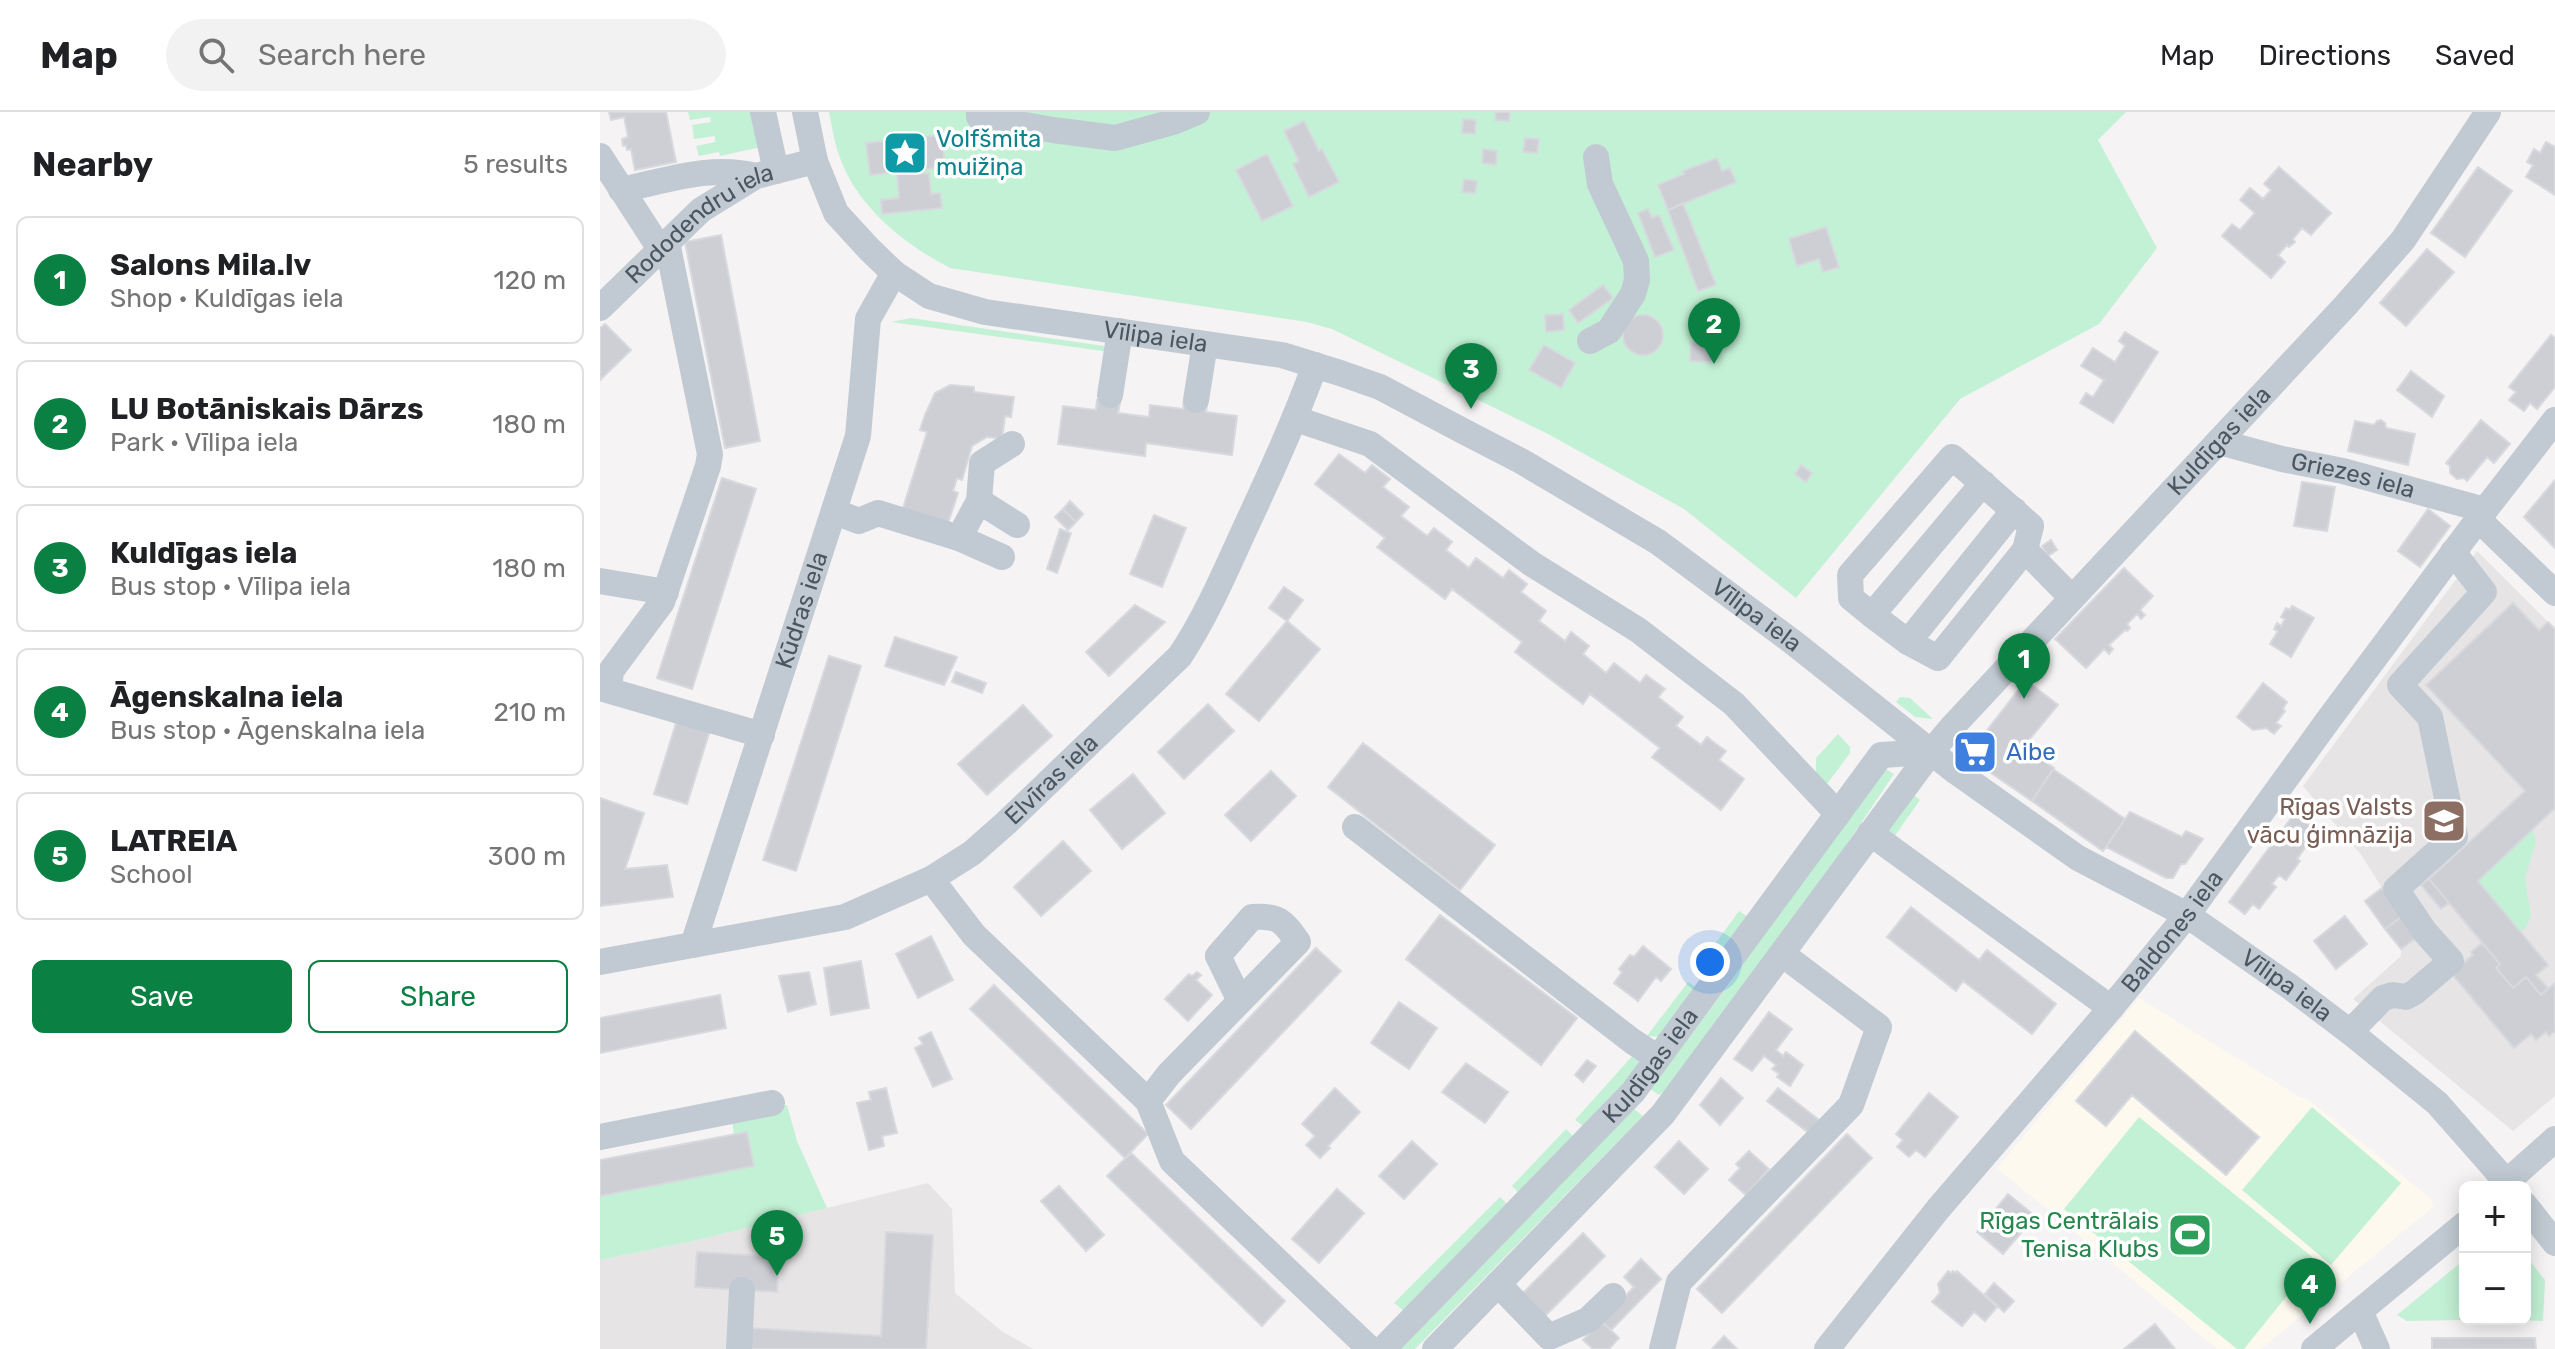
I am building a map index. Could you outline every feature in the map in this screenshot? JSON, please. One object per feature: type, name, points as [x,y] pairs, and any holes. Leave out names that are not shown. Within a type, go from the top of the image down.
[{"type":"street","points":[[621,190],[720,171],[766,174],[763,112]]},
{"type":"street","name":"Vīlipa iela","points":[[805,112],[815,161],[836,213],[869,249],[914,288],[946,302],[985,312],[1282,355],[1380,387],[1521,461],[1658,542],[1771,625],[1931,752],[2078,858],[2187,915],[2289,986],[2437,1103],[2503,1181]]},
{"type":"street","points":[[979,112],[979,117],[1115,138],[1197,112]]},
{"type":"street","name":"Kuldīgas iela","points":[[1435,1349],[1663,1114],[1931,752],[2403,240],[2488,112]]},
{"type":"street","points":[[600,156],[621,190],[664,245],[710,454],[662,602],[611,671],[604,689],[762,735]]},
{"type":"street","points":[[1590,341],[1609,331],[1633,294],[1637,280],[1636,261],[1600,184],[1596,157]]},
{"type":"street","name":"Rododendru iela","points":[[600,308],[701,210],[766,174],[815,161]]},
{"type":"street","name":"Kūdras iela","points":[[693,945],[858,436],[868,319],[894,273]]},
{"type":"street","points":[[1110,395],[1120,331]]},
{"type":"street","points":[[1196,400],[1205,344]]},
{"type":"street","name":"Elvīras iela","points":[[600,962],[845,917],[931,879],[972,853],[1180,656],[1199,628],[1296,419],[1315,365]]},
{"type":"street","points":[[1296,419],[1370,444],[1532,564],[1638,630],[1734,704],[1838,814]]},
{"type":"street","name":"Baldones iela","points":[[1827,1349],[1948,1197],[2187,915],[2453,552],[2551,434]]},
{"type":"street","name":"Griezes iela","points":[[2219,442],[2343,471],[2482,514]]},
{"type":"street","points":[[959,538],[979,501],[982,463],[1012,444]]},
{"type":"street","points":[[1952,457],[1983,483],[2031,526],[2025,550],[1938,658],[1908,642],[1851,598],[1850,575],[1952,457]]},
{"type":"street","points":[[1872,615],[1983,483]]},
{"type":"street","points":[[979,501],[1017,525]]},
{"type":"street","points":[[1908,642],[2014,510]]},
{"type":"street","points":[[835,512],[859,521],[878,513],[959,538],[1002,557]]},
{"type":"street","points":[[2482,514],[2555,593]]},
{"type":"street","points":[[2025,550],[2072,598]]},
{"type":"street","points":[[2350,1032],[2383,998],[2393,995],[2406,997],[2451,961],[2425,932],[2396,889],[2455,836],[2430,717],[2400,685],[2484,592],[2453,552]]},
{"type":"street","points":[[600,581],[666,592]]},
{"type":"street","name":"Kuldīgas iela","points":[[1383,1349],[1633,1092],[1881,755],[1931,752]]},
{"type":"street","points":[[1355,827],[1658,1058]]},
{"type":"street","points":[[1870,833],[2111,1008]]},
{"type":"street","points":[[931,879],[974,935],[1148,1101],[1172,1161],[1370,1349]]},
{"type":"street","points":[[1662,1349],[1679,1282],[1851,1105],[1879,1027],[1782,954]]},
{"type":"street","points":[[1148,1101],[1169,1074],[1240,1001]]},
{"type":"street","points":[[1633,1092],[1663,1114]]},
{"type":"street","points":[[600,1137],[772,1103]]},
{"type":"street","points":[[2510,1181],[2555,1139]]},
{"type":"street","points":[[2531,1213],[2555,1243]]},
{"type":"street","points":[[2314,1349],[2459,1229]]},
{"type":"street","points":[[1498,1284],[1549,1337],[1588,1320],[1613,1296]]},
{"type":"street","points":[[739,1349],[742,1290]]},
{"type":"street","points":[[2360,1311],[2377,1349]]},
{"type":"shaded area","name":"Rīgas Valsts vācu ģimnāzija","points":[[2477,551],[2555,629],[2555,1096],[2513,1131],[2353,999],[2401,956],[2401,949],[2418,935],[2362,856],[2303,786]]},
{"type":"shaded area","points":[[2139,998],[2306,1098],[2428,1196],[2434,1206],[2261,1349],[2217,1349],[1997,1168]]},
{"type":"shaded area","points":[[928,1183],[952,1209],[955,1293],[1003,1332],[1033,1349],[600,1349],[600,1260],[689,1242]]},
{"type":"green space","points":[[688,112],[754,112],[761,147],[720,156],[719,152],[699,156],[696,146],[715,142],[715,136],[694,139],[692,125],[711,122],[710,117],[690,120]]},
{"type":"green space","points":[[829,112],[2126,112],[2098,140],[2157,248],[2099,324],[1960,399],[1796,598],[1684,509],[1548,434],[1332,329],[1307,322],[950,268],[899,235],[869,207],[847,174],[837,150]]},
{"type":"green space","points":[[911,318],[1111,347],[1110,352],[891,322]]},
{"type":"green space","points":[[1900,697],[1910,698],[1933,719],[1915,717],[1896,702]]},
{"type":"green space","points":[[1838,734],[1850,747],[1850,753],[1824,788],[1816,778],[1816,758]]},
{"type":"green space","points":[[1884,768],[1894,774],[1824,878],[1668,1088],[1659,1095],[1650,1089],[1721,995]]},
{"type":"green space","points":[[1912,794],[1920,800],[1894,837],[1885,830]]},
{"type":"green space","points":[[2532,829],[2536,842],[2525,878],[2531,915],[2527,926],[2520,932],[2478,881]]},
{"type":"green space","points":[[1739,911],[1748,917],[1705,976],[1697,969]]},
{"type":"green space","points":[[1688,982],[1697,988],[1663,1037],[1647,1036]]},
{"type":"green space","points":[[1635,1053],[1641,1064],[1585,1127],[1575,1120]]},
{"type":"green space","points":[[787,1105],[797,1141],[827,1208],[600,1260],[600,1196],[734,1135],[732,1121],[737,1115]]},
{"type":"green space","points":[[2312,1107],[2401,1183],[2331,1265],[2242,1190]]},
{"type":"green space","points":[[1634,1109],[1643,1116],[1415,1349],[1400,1349]]},
{"type":"green space","name":"Rīgas Centrālais Tenisa Klubs","points":[[2139,1117],[2316,1260],[2244,1349],[2237,1349],[2064,1209]]},
{"type":"green space","points":[[1566,1129],[1574,1137],[1520,1194],[1512,1186]]},
{"type":"green space","points":[[1500,1197],[1508,1205],[1404,1311],[1394,1303]]},
{"type":"green space","points":[[2531,1262],[2545,1280],[2543,1321],[2531,1321]]},
{"type":"green space","points":[[2459,1264],[2459,1320],[2407,1321],[2397,1315]]},
{"type":"building","points":[[609,112],[666,112],[676,162],[635,170],[631,149],[623,146],[622,139],[628,137],[624,117],[611,120]]},
{"type":"building","points":[[1496,112],[1510,112],[1509,121],[1495,120]]},
{"type":"building","points":[[1463,119],[1476,120],[1475,134],[1462,133]]},
{"type":"building","points":[[1304,121],[1339,182],[1309,197],[1293,164],[1299,161],[1284,131]]},
{"type":"building","points":[[942,135],[945,167],[870,175],[866,143]]},
{"type":"building","points":[[1525,138],[1539,139],[1537,153],[1523,152]]},
{"type":"building","points":[[2546,142],[2555,147],[2555,195],[2526,177],[2533,165],[2527,162],[2534,149],[2540,153]]},
{"type":"building","points":[[1483,149],[1497,151],[1496,165],[1482,163]]},
{"type":"building","points":[[1267,154],[1293,206],[1262,221],[1236,170]]},
{"type":"building","points":[[1717,158],[1722,171],[1730,168],[1736,182],[1668,210],[1658,185]]},
{"type":"building","points":[[2279,167],[2331,213],[2311,235],[2302,228],[2293,239],[2295,242],[2289,247],[2287,245],[2278,255],[2285,262],[2271,278],[2222,236],[2232,224],[2240,230],[2255,213],[2240,200],[2250,188],[2263,199],[2271,190],[2264,184]]},
{"type":"building","points":[[2478,167],[2512,191],[2465,257],[2431,233]]},
{"type":"building","points":[[918,170],[918,174],[929,173],[931,194],[940,193],[942,208],[882,214],[881,200],[899,198],[897,172]]},
{"type":"building","points":[[1464,179],[1477,181],[1475,193],[1462,192]]},
{"type":"building","points":[[1683,203],[1716,285],[1698,291],[1668,210]]},
{"type":"building","points":[[1648,209],[1652,218],[1659,215],[1674,250],[1655,257],[1638,213]]},
{"type":"building","points":[[1826,227],[1839,267],[1823,272],[1819,259],[1797,266],[1789,239]]},
{"type":"building","points":[[721,235],[760,441],[725,448],[685,242]]},
{"type":"building","points":[[2427,249],[2454,272],[2406,326],[2380,303]]},
{"type":"building","points":[[1603,285],[1613,298],[1578,323],[1569,310]]},
{"type":"building","points":[[1563,314],[1564,330],[1546,332],[1545,315]]},
{"type":"building","points":[[1643,315],[1657,321],[1663,335],[1657,349],[1643,355],[1629,349],[1623,335],[1629,321]]},
{"type":"building","points":[[1696,315],[1715,315],[1715,327],[1696,327]]},
{"type":"building","points":[[605,324],[631,350],[600,380],[600,328]]},
{"type":"building","points":[[2125,332],[2158,352],[2113,423],[2080,403],[2086,393],[2093,397],[2104,380],[2081,366],[2093,348],[2115,362],[2125,346],[2119,341]]},
{"type":"building","points":[[2551,335],[2555,338],[2555,387],[2537,409],[2530,403],[2524,411],[2509,400],[2516,392],[2509,387]]},
{"type":"building","points":[[1691,342],[1715,343],[1714,362],[1690,361]]},
{"type":"building","points":[[1544,345],[1575,363],[1561,388],[1529,370]]},
{"type":"building","points":[[2411,371],[2444,396],[2432,417],[2397,390]]},
{"type":"building","points":[[950,385],[974,387],[974,392],[1014,397],[1011,417],[1005,416],[1002,439],[987,437],[972,446],[962,480],[957,478],[953,491],[958,493],[942,541],[897,527],[927,432],[920,430],[925,415],[935,393]]},
{"type":"building","points":[[1184,399],[1207,402],[1206,412],[1237,416],[1232,455],[1146,443],[1145,456],[1058,444],[1063,406],[1096,410],[1097,400],[1120,403],[1118,413],[1149,417],[1150,405],[1183,409]]},
{"type":"building","points":[[2381,420],[2386,428],[2415,434],[2408,465],[2348,451],[2355,421],[2374,425]]},
{"type":"building","points":[[2481,420],[2510,444],[2494,463],[2487,457],[2467,481],[2457,479],[2446,463]]},
{"type":"building","points":[[1339,454],[1365,473],[1372,465],[1390,479],[1383,487],[1409,507],[1401,516],[1427,536],[1434,528],[1452,542],[1446,550],[1469,568],[1476,558],[1503,578],[1509,570],[1527,584],[1521,592],[1546,611],[1539,621],[1565,641],[1571,632],[1589,646],[1583,654],[1606,673],[1614,663],[1640,683],[1646,675],[1665,689],[1658,697],[1683,717],[1676,726],[1701,745],[1707,737],[1726,751],[1719,760],[1744,779],[1721,810],[1652,757],[1660,748],[1590,694],[1583,704],[1515,652],[1522,642],[1452,589],[1445,599],[1377,547],[1385,538],[1315,484]]},
{"type":"building","points":[[1801,465],[1812,473],[1806,482],[1795,474]]},
{"type":"building","points":[[722,478],[756,489],[692,689],[657,678]]},
{"type":"building","points":[[2555,480],[2555,548],[2524,517]]},
{"type":"building","points":[[2302,482],[2335,487],[2327,531],[2294,526]]},
{"type":"building","points":[[1070,501],[1083,514],[1076,522],[1063,509]]},
{"type":"building","points":[[1063,509],[1076,522],[1068,530],[1055,517]]},
{"type":"building","points":[[2428,509],[2450,526],[2420,567],[2398,551]]},
{"type":"building","points":[[1154,515],[1186,528],[1162,587],[1130,574]]},
{"type":"building","points":[[1060,529],[1071,533],[1057,573],[1047,569]]},
{"type":"building","points":[[2051,540],[2057,550],[2048,556],[2042,546]]},
{"type":"building","points":[[2124,568],[2153,596],[2140,610],[2145,615],[2141,619],[2137,614],[2127,624],[2130,628],[2109,645],[2113,649],[2109,654],[2104,649],[2086,668],[2055,639]]},
{"type":"building","points":[[1284,587],[1303,600],[1287,621],[1269,608]]},
{"type":"building","points":[[2513,603],[2539,630],[2548,622],[2555,629],[2555,808],[2478,881],[2548,965],[2536,975],[2548,988],[2541,995],[2526,977],[2513,988],[2496,968],[2500,964],[2429,879],[2525,791],[2426,685]]},
{"type":"building","points":[[1135,605],[1165,622],[1109,676],[1086,652]]},
{"type":"building","points":[[2292,606],[2314,618],[2291,657],[2270,644],[2278,631],[2274,629],[2277,623],[2281,626],[2285,619],[2281,617],[2286,608],[2290,610]]},
{"type":"building","points":[[1287,621],[1320,649],[1259,721],[1226,694]]},
{"type":"building","points":[[895,637],[957,657],[944,685],[885,666]]},
{"type":"building","points":[[829,656],[861,666],[796,871],[763,860]]},
{"type":"building","points":[[956,672],[986,683],[982,693],[952,682]]},
{"type":"building","points":[[2026,680],[2058,705],[2024,746],[2034,757],[2036,755],[2054,768],[2032,801],[1972,760],[1971,751]]},
{"type":"building","points":[[2263,683],[2287,702],[2285,711],[2276,723],[2281,726],[2274,734],[2266,728],[2253,730],[2237,717]]},
{"type":"building","points":[[1208,704],[1234,731],[1184,779],[1158,752]]},
{"type":"building","points":[[1023,705],[1052,736],[987,795],[958,764]]},
{"type":"building","points":[[678,717],[711,727],[687,804],[654,794]]},
{"type":"building","points":[[1363,743],[1495,845],[1460,890],[1328,787]]},
{"type":"building","points":[[2053,769],[2125,819],[2103,851],[2032,801]]},
{"type":"building","points":[[1271,771],[1296,796],[1251,841],[1225,815]]},
{"type":"building","points":[[1133,774],[1165,813],[1122,849],[1090,810]]},
{"type":"building","points":[[600,798],[644,813],[625,869],[667,865],[673,897],[600,906]]},
{"type":"building","points":[[2130,812],[2182,837],[2186,831],[2203,839],[2173,878],[2166,878],[2106,847]]},
{"type":"building","points":[[2295,813],[2311,825],[2308,829],[2315,834],[2286,880],[2279,875],[2272,884],[2276,887],[2259,909],[2253,904],[2245,914],[2229,902]]},
{"type":"building","points":[[1063,841],[1091,871],[1041,916],[1014,887]]},
{"type":"building","points":[[2429,879],[2449,903],[2441,909],[2421,885]]},
{"type":"building","points":[[2382,888],[2402,916],[2385,929],[2365,901]]},
{"type":"building","points":[[1911,907],[1979,960],[1987,950],[2056,1004],[2032,1034],[1963,981],[1956,991],[1887,937]]},
{"type":"building","points":[[1440,915],[1577,1018],[1541,1065],[1406,959]]},
{"type":"building","points":[[2345,916],[2367,944],[2336,969],[2314,941]]},
{"type":"building","points":[[2403,916],[2419,936],[2401,949],[2385,929]]},
{"type":"building","points":[[931,936],[953,980],[918,998],[896,954]]},
{"type":"building","points":[[2482,943],[2500,964],[2496,968],[2513,988],[2526,977],[2541,995],[2555,983],[2555,1031],[2549,1036],[2546,1032],[2536,1040],[2531,1034],[2514,1048],[2451,973]]},
{"type":"building","points":[[1643,946],[1671,969],[1661,981],[1656,977],[1638,1001],[1614,983],[1622,972],[1619,969],[1630,955],[1634,957]]},
{"type":"building","points":[[1316,948],[1341,971],[1191,1129],[1166,1105]]},
{"type":"building","points":[[861,961],[869,1008],[831,1015],[824,968]]},
{"type":"building","points":[[809,972],[816,1004],[788,1012],[779,976]]},
{"type":"building","points":[[1197,972],[1201,975],[1196,980],[1212,995],[1188,1021],[1165,999],[1189,974],[1192,976]]},
{"type":"building","points":[[994,985],[1148,1134],[1125,1158],[970,1009]]},
{"type":"building","points":[[720,995],[726,1028],[600,1053],[600,1018]]},
{"type":"building","points":[[1399,1002],[1437,1028],[1409,1069],[1371,1043]]},
{"type":"building","points":[[1769,1012],[1792,1029],[1776,1050],[1783,1056],[1786,1052],[1803,1065],[1790,1086],[1777,1077],[1779,1074],[1772,1069],[1776,1065],[1764,1056],[1752,1071],[1734,1059]]},
{"type":"building","points":[[2135,1031],[2259,1137],[2226,1175],[2132,1095],[2106,1126],[2076,1101]]},
{"type":"building","points":[[931,1032],[952,1079],[933,1087],[915,1048],[923,1044],[919,1038]]},
{"type":"building","points":[[1587,1060],[1596,1066],[1583,1082],[1575,1075]]},
{"type":"building","points":[[1466,1063],[1508,1092],[1485,1123],[1442,1092]]},
{"type":"building","points":[[1721,1078],[1743,1098],[1720,1125],[1700,1105]]},
{"type":"building","points":[[886,1088],[897,1133],[882,1136],[884,1146],[869,1150],[857,1103],[871,1100],[869,1092]]},
{"type":"building","points":[[1335,1088],[1360,1112],[1320,1158],[1306,1145],[1315,1136],[1302,1124]]},
{"type":"building","points":[[1778,1088],[1819,1120],[1809,1133],[1767,1101]]},
{"type":"building","points":[[1929,1093],[1958,1117],[1925,1157],[1916,1150],[1909,1157],[1897,1147],[1903,1140],[1896,1134]]},
{"type":"building","points":[[747,1132],[754,1166],[600,1196],[600,1160]]},
{"type":"building","points":[[1847,1134],[1872,1158],[1722,1313],[1697,1289]]},
{"type":"building","points":[[1412,1141],[1437,1164],[1404,1199],[1379,1176]]},
{"type":"building","points":[[1679,1141],[1708,1169],[1684,1194],[1655,1167]]},
{"type":"building","points":[[1749,1151],[1769,1169],[1746,1195],[1729,1180],[1740,1168],[1736,1164]]},
{"type":"building","points":[[1131,1153],[1285,1301],[1262,1326],[1107,1176]]},
{"type":"building","points":[[1059,1186],[1104,1235],[1086,1251],[1041,1201]]},
{"type":"building","points":[[1337,1189],[1364,1213],[1319,1263],[1292,1239]]},
{"type":"building","points":[[2008,1194],[2035,1216],[2003,1254],[1977,1232]]},
{"type":"building","points":[[886,1232],[933,1235],[926,1349],[747,1349],[749,1328],[881,1336]]},
{"type":"building","points":[[1583,1233],[1605,1256],[1545,1316],[1523,1293]]},
{"type":"building","points":[[697,1252],[779,1257],[777,1292],[695,1287]]},
{"type":"building","points":[[1641,1259],[1661,1279],[1611,1330],[1601,1321],[1634,1287],[1624,1277]]},
{"type":"building","points":[[1948,1271],[1957,1271],[1997,1307],[1985,1321],[1974,1312],[1962,1326],[1932,1302],[1940,1293],[1938,1284]]},
{"type":"building","points":[[1994,1283],[2014,1301],[2004,1312],[1985,1294]]},
{"type":"building","points":[[1601,1321],[1619,1338],[1609,1349],[1593,1349],[1583,1340]]},
{"type":"building","points":[[2155,1324],[2175,1349],[2124,1349]]},
{"type":"building","points":[[1724,1336],[1737,1349],[1712,1349]]},
{"type":"building","points":[[2432,1338],[2535,1338],[2536,1349],[2432,1349]]},
{"type":"place","name":"Volfšmita muižiņa","points":[[905,153]]},
{"type":"place","name":"LU Botāniskais Dārzs","points":[[1714,364]]},
{"type":"place","name":"Kuldīgas iela","points":[[1471,409]]},
{"type":"place","name":"Salons Mila.lv","points":[[2024,699]]},
{"type":"place","name":"Aibe","points":[[1975,752]]},
{"type":"place","name":"Rīgas Valsts vācu ģimnāzija","points":[[2444,821]]},
{"type":"place","name":"Rīgas Centrālais Tenisa Klubs","points":[[2190,1235]]},
{"type":"place","name":"LATREIA","points":[[777,1276]]},
{"type":"place","name":"Āgenskalna iela","points":[[2310,1324]]}]
